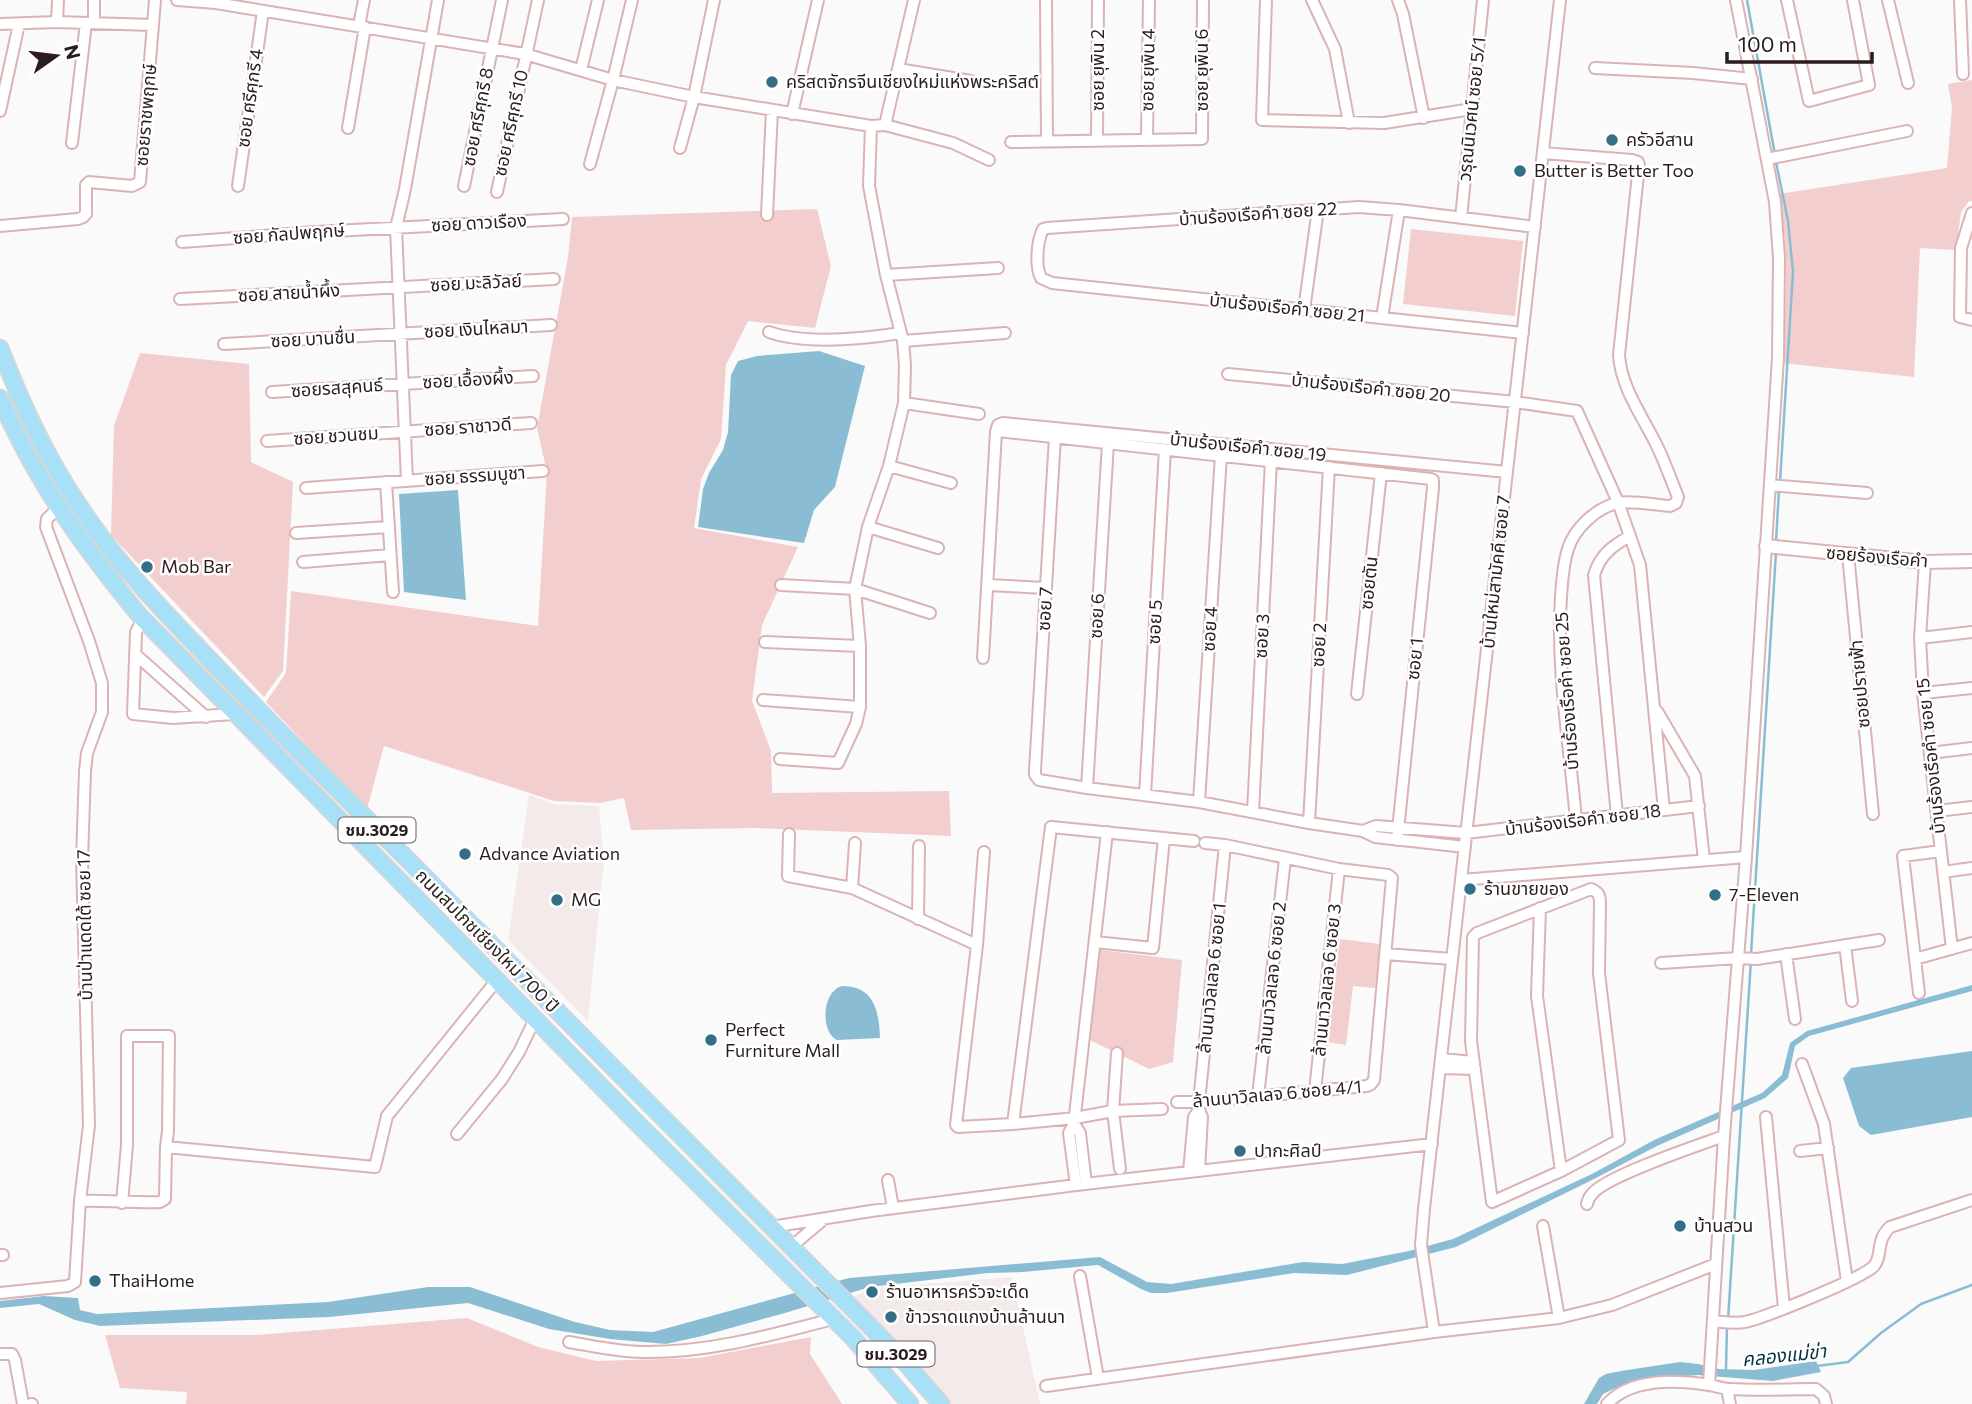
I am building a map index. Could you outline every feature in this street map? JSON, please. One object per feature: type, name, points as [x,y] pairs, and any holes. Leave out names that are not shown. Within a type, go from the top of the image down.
[{"type":"main road","name":"ถนนสมโภชเชียงใหม่ 700 ปี","points":[[0,348],[35,429],[62,479],[106,544],[141,587],[250,702],[902,1359],[941,1404]]},
{"type":"main road","name":"ถนนสมโภชเชียงใหม่ 700 ปี","points":[[0,398],[42,483],[58,508],[99,566],[143,619],[496,980],[853,1338],[910,1404]]},
{"type":"street","points":[[57,22],[58,0]]},
{"type":"street","points":[[72,143],[94,0]]},
{"type":"street","name":"ซอยราชพฤกษ์","points":[[0,226],[83,218],[87,208],[86,185],[89,181],[132,186],[140,182],[155,0]]},
{"type":"street","points":[[177,0],[216,3],[525,54],[613,80],[694,97],[871,126],[885,125],[953,143],[989,160]]},
{"type":"street","points":[[348,128],[364,0]]},
{"type":"street","points":[[407,481],[396,228],[438,0]]},
{"type":"street","name":"ซอย ศรีศุกรี 8","points":[[464,186],[502,0]]},
{"type":"street","name":"ซอย ศรีศุกรี 10","points":[[497,192],[538,0]]},
{"type":"street","points":[[581,70],[597,0]]},
{"type":"street","points":[[590,164],[632,0]]},
{"type":"street","points":[[680,148],[694,97],[714,0]]},
{"type":"street","points":[[792,114],[818,0]]},
{"type":"street","points":[[885,125],[914,0]]},
{"type":"street","points":[[1046,0],[1047,141]]},
{"type":"street","name":"ซอย ยุพิน 2","points":[[1097,140],[1098,0]]},
{"type":"street","name":"ซอย ยุพิน 4","points":[[1147,139],[1149,0]]},
{"type":"street","name":"ซอย ยุพิน 6","points":[[1147,139],[1202,139],[1203,0]]},
{"type":"street","points":[[1266,0],[1262,120],[1384,123],[1472,110]]},
{"type":"street","points":[[1312,0],[1335,48],[1349,123]]},
{"type":"street","points":[[1398,0],[1424,118]]},
{"type":"street","points":[[1403,14],[1405,0]]},
{"type":"street","name":"วรุณนิเวศน์ ซอย 5/1","points":[[1461,218],[1483,0]]},
{"type":"street","name":"บ้านใหม่สามัคคี ซอย 7","points":[[1434,1332],[1421,1245],[1560,0]]},
{"type":"street","points":[[1709,1385],[1710,1361],[1723,1322],[1716,1264],[1724,1136],[1774,546],[1776,486],[1780,258],[1772,158],[1736,0]]},
{"type":"street","points":[[1787,0],[1809,101],[1869,85],[1853,0]]},
{"type":"street","points":[[1888,0],[1908,83]]},
{"type":"street","points":[[1960,0],[1967,43],[1963,74]]},
{"type":"street","name":"ซอย ศรีศุกรี 4","points":[[238,186],[263,11]]},
{"type":"street","points":[[0,24],[57,22],[153,25]]},
{"type":"street","points":[[0,111],[19,24]]},
{"type":"street","points":[[1595,68],[1752,79]]},
{"type":"street","points":[[898,69],[971,81]]},
{"type":"street","points":[[767,215],[772,110]]},
{"type":"street","points":[[780,759],[838,763],[856,724],[860,707],[860,646],[855,589],[868,527],[889,466],[904,403],[905,365],[902,337],[886,275],[869,186],[871,126]]},
{"type":"street","points":[[1772,158],[1907,131]]},
{"type":"street","points":[[1011,142],[1147,139]]},
{"type":"street","points":[[1543,153],[1632,160],[1638,162],[1640,167],[1620,365],[1629,390],[1658,448],[1678,500],[1670,506],[1618,502],[1640,565],[1664,810]]},
{"type":"street","name":"บ้านร้องเรือคำ ซอย 22","points":[[1052,283],[1041,278],[1038,272],[1041,233],[1047,228],[1359,207],[1535,227]]},
{"type":"street","points":[[1304,310],[1318,209]]},
{"type":"street","points":[[1382,318],[1399,210]]},
{"type":"street","points":[[1972,213],[1961,248],[1960,317],[1972,320]]},
{"type":"street","name":"ซอย ดาวเรือง","points":[[396,228],[563,219]]},
{"type":"street","name":"ซอย กัลปพฤกษ์","points":[[182,242],[396,228]]},
{"type":"street","points":[[886,275],[998,268]]},
{"type":"street","name":"ซอย มะลิวัลย์","points":[[398,287],[554,279]]},
{"type":"street","name":"บ้านร้องเรือคำ ซอย 21","points":[[1052,283],[1523,332]]},
{"type":"street","name":"ซอย สายน้ำผึ้ง","points":[[180,299],[398,287]]},
{"type":"street","name":"ซอย เงินไหลมา","points":[[401,334],[551,325]]},
{"type":"street","points":[[769,332],[783,337],[806,339],[1005,333]]},
{"type":"street","name":"ซอย บานชื่น","points":[[225,344],[401,334]]},
{"type":"street","name":"บ้านร้องเรือคำ ซอย 20","points":[[1228,374],[1515,402],[1577,411],[1618,502]]},
{"type":"street","name":"ซอย เอื้องผึ้ง","points":[[403,384],[533,376]]},
{"type":"street","name":"ซอยรสสุคนธ์","points":[[272,392],[403,384]]},
{"type":"street","points":[[904,403],[979,414]]},
{"type":"street","name":"ซอย ราชาวดี","points":[[405,432],[531,423]]},
{"type":"street","name":"บ้านร้องเรือคำ ซอย 19","points":[[996,432],[998,425],[1003,423],[1507,472]]},
{"type":"street","name":"ซอย ชวนชม","points":[[267,441],[405,432]]},
{"type":"street","points":[[983,658],[996,432],[1381,473]]},
{"type":"street","name":"ซอย 7","points":[[1055,437],[1035,775],[1039,780],[1087,788]]},
{"type":"street","name":"ซอย 6","points":[[1087,788],[1108,443]]},
{"type":"street","name":"ซอย 5","points":[[1144,795],[1165,449]]},
{"type":"street","name":"ซอย 4","points":[[1199,802],[1221,455]]},
{"type":"street","name":"ซอย 3","points":[[1253,812],[1271,461]]},
{"type":"street","points":[[889,466],[951,483]]},
{"type":"street","name":"ซอย 2","points":[[1309,823],[1329,467]]},
{"type":"street","name":"ซอย ธรรมบูชา","points":[[306,488],[543,471]]},
{"type":"street","name":"ซอย 1","points":[[1381,473],[1433,480],[1396,840]]},
{"type":"street","name":"ซอยตัน","points":[[1357,694],[1381,473]]},
{"type":"street","points":[[386,482],[393,592]]},
{"type":"street","points":[[1776,486],[1867,493]]},
{"type":"street","name":"บ้านร้องเรือคำ ซอย 25","points":[[1576,821],[1561,668],[1560,617],[1564,566],[1568,548],[1577,531],[1603,509],[1618,502]]},
{"type":"street","name":"บ้านป่าแดดใต้ ซอย 17","points":[[0,1293],[73,1285],[76,1278],[80,1201],[89,1125],[82,859],[87,753],[99,723],[103,699],[99,667],[46,527],[47,519],[58,508]]},
{"type":"street","points":[[296,533],[389,527]]},
{"type":"street","points":[[868,527],[937,548]]},
{"type":"street","points":[[1617,816],[1594,575],[1608,550],[1630,536]]},
{"type":"street","name":"ซอยร้องเรือคำ","points":[[1774,546],[1925,562],[1972,561]]},
{"type":"street","name":"ซอยปรายฟ้า","points":[[1848,554],[1873,814]]},
{"type":"street","points":[[303,562],[390,555]]},
{"type":"street","name":"บ้านร้องเรือคำ ซอย 15","points":[[1925,562],[1920,638],[1923,693],[1952,949]]},
{"type":"street","points":[[781,584],[855,589],[930,613]]},
{"type":"street","points":[[988,585],[1046,588]]},
{"type":"street","points":[[143,619],[136,632],[133,714],[173,718],[234,714]]},
{"type":"street","points":[[1920,638],[1972,632]]},
{"type":"street","points":[[765,642],[860,646]]},
{"type":"street","points":[[135,654],[206,717]]},
{"type":"street","points":[[1923,693],[1972,688]]},
{"type":"street","points":[[763,700],[860,707]]},
{"type":"street","points":[[1653,705],[1695,776],[1704,860]]},
{"type":"street","points":[[1930,753],[1972,748]]},
{"type":"street","points":[[1087,788],[1199,802],[1363,831],[1375,837],[1465,847]]},
{"type":"street","name":"บ้านร้องเรือคำ ซอย 18","points":[[1363,831],[1376,826],[1466,833],[1699,806]]},
{"type":"street","points":[[1937,811],[1972,807]]},
{"type":"street","points":[[1013,1124],[1051,827],[1225,845],[1339,869],[1388,875],[1392,878],[1392,883],[1385,954],[1452,959]]},
{"type":"street","points":[[1081,1184],[1080,1133],[1074,1121],[1107,832]]},
{"type":"street","points":[[789,834],[788,876],[852,888],[976,945]]},
{"type":"street","points":[[1095,942],[1153,948],[1164,838]]},
{"type":"street","points":[[852,888],[855,843]]},
{"type":"street","name":"ล้านนาวิลเลจ 6 ซอย 1","points":[[1194,1171],[1202,1117],[1199,1106],[1225,845]]},
{"type":"street","points":[[918,919],[919,846]]},
{"type":"street","points":[[1919,993],[1903,856],[1941,851]]},
{"type":"street","points":[[984,852],[955,1122],[958,1127],[1074,1121],[1113,1111],[1162,1109]]},
{"type":"street","points":[[1461,880],[1746,857]]},
{"type":"street","name":"ล้านนาวิลเลจ 6 ซอย 2","points":[[1258,1096],[1285,859]]},
{"type":"street","points":[[1943,872],[1972,868]]},
{"type":"street","name":"ล้านนาวิลเลจ 6 ซอย 3","points":[[1315,1091],[1339,869]]},
{"type":"street","points":[[1591,889],[1597,891],[1600,896],[1599,973],[1619,1140],[1561,1171],[1492,1202],[1474,1066],[1471,1041],[1473,937],[1477,933],[1591,889]]},
{"type":"street","points":[[1540,908],[1537,996],[1561,1171]]},
{"type":"street","points":[[1661,963],[1756,959],[1879,940]]},
{"type":"street","points":[[1915,959],[1972,943]]},
{"type":"street","points":[[1845,945],[1852,1001]]},
{"type":"street","name":"ล้านนาวิลเลจ 6 ซอย 4/1","points":[[1177,1102],[1199,1106],[1258,1096],[1371,1084],[1374,1080],[1385,954]]},
{"type":"street","points":[[1786,954],[1795,1019]]},
{"type":"street","points":[[166,1147],[376,1167],[387,1116],[496,980]]},
{"type":"street","points":[[457,1134],[502,1079],[536,1019]]},
{"type":"street","points":[[80,1201],[108,1200],[122,1203],[160,1202],[165,1199],[169,1035],[127,1036],[127,1145],[122,1203]]},
{"type":"street","points":[[1117,1053],[1113,1111],[1120,1169]]},
{"type":"street","points":[[1441,1063],[1474,1066]]},
{"type":"street","points":[[1802,1064],[1822,1115],[1847,1281]]},
{"type":"street","points":[[1766,1117],[1784,1308]]},
{"type":"street","points":[[1587,1204],[1592,1193],[1606,1184],[1724,1136]]},
{"type":"street","points":[[771,1227],[826,1217],[1081,1184],[1432,1144]]},
{"type":"street","points":[[1800,1151],[1828,1148]]},
{"type":"street","points":[[888,1180],[893,1209]]},
{"type":"street","points":[[1723,1322],[1746,1322],[1847,1281],[1874,1267],[1880,1241],[1890,1227],[1972,1200]]},
{"type":"street","points":[[792,1247],[826,1217]]},
{"type":"street","points":[[1543,1226],[1559,1318]]},
{"type":"street","points":[[1046,1386],[1434,1332],[1559,1318],[1612,1305],[1716,1264]]},
{"type":"street","points":[[1080,1276],[1098,1378]]},
{"type":"street","points":[[569,1342],[642,1352],[709,1348],[833,1318]]},
{"type":"street","points":[[0,1354],[12,1354],[15,1360],[23,1404]]},
{"type":"street","points":[[1607,1404],[1620,1394],[1644,1385],[1674,1382],[1727,1389],[1816,1389],[1824,1396],[1826,1404]]},
{"type":"street","points":[[1727,1389],[1730,1404]]},
{"type":"shaded area","points":[[1972,80],[1972,201],[1969,201],[1961,212],[1956,250],[1920,248],[1914,377],[1782,363],[1786,285],[1785,240],[1779,194],[1947,168],[1952,108],[1948,84]]},
{"type":"shaded area","points":[[817,209],[831,266],[815,328],[748,321],[726,365],[721,439],[701,479],[694,528],[798,547],[762,625],[752,701],[771,751],[772,793],[949,791],[951,836],[757,828],[631,830],[624,798],[600,803],[554,801],[384,746],[367,809],[266,702],[286,673],[291,591],[538,626],[547,472],[537,428],[568,257],[572,217]]},
{"type":"shaded area","points":[[1411,229],[1523,241],[1515,316],[1403,304]]},
{"type":"shaded area","points":[[140,353],[249,364],[251,462],[293,482],[283,671],[264,697],[111,535],[114,426]]},
{"type":"shaded area","name":"MG","points":[[529,795],[554,804],[599,806],[604,861],[588,1021],[508,940]]},
{"type":"shaded area","points":[[1340,939],[1380,944],[1375,988],[1353,986],[1346,1045],[1327,1042]]},
{"type":"shaded area","points":[[1100,950],[1182,960],[1173,1062],[1149,1069],[1090,1040]]},
{"type":"shaded area","points":[[1012,1277],[1040,1404],[950,1404],[854,1296],[874,1288]]},
{"type":"shaded area","points":[[467,1318],[538,1347],[596,1361],[699,1358],[811,1337],[810,1354],[842,1404],[186,1404],[187,1392],[120,1388],[105,1335],[257,1335]]},
{"type":"water","points":[[819,351],[865,366],[835,487],[814,510],[804,543],[698,527],[703,489],[723,450],[728,432],[731,375],[738,361],[757,356]]},
{"type":"water","points":[[458,490],[466,600],[404,592],[399,494]]},
{"type":"water","points":[[1972,985],[1972,991],[1809,1036],[1795,1046],[1788,1078],[1765,1098],[1657,1146],[1456,1247],[1347,1275],[1294,1273],[1167,1293],[1151,1293],[1098,1265],[988,1273],[870,1287],[785,1313],[666,1344],[610,1339],[549,1329],[468,1303],[329,1317],[100,1326],[75,1320],[39,1304],[0,1308],[0,1301],[44,1296],[78,1298],[80,1310],[97,1314],[328,1302],[428,1287],[470,1287],[575,1322],[610,1330],[653,1332],[849,1278],[1100,1257],[1147,1282],[1171,1284],[1303,1262],[1342,1264],[1453,1239],[1592,1174],[1654,1140],[1762,1093],[1782,1075],[1790,1043],[1807,1031]]},
{"type":"water","points":[[842,986],[862,990],[873,1002],[880,1038],[837,1040],[832,1036],[826,1021],[827,1003],[835,989]]},
{"type":"water","points":[[1972,1051],[1972,1117],[1871,1135],[1859,1126],[1843,1078],[1851,1068]]},
{"type":"water","points":[[1816,1361],[1821,1372],[1773,1381],[1698,1375],[1665,1378],[1620,1386],[1603,1394],[1597,1404],[1584,1404],[1599,1378],[1621,1371],[1680,1362],[1719,1369],[1754,1370]]},
{"type":"waterway","points":[[1747,0],[1775,155]]},
{"type":"waterway","points":[[1776,162],[1788,221],[1793,272],[1780,482]]},
{"type":"waterway","points":[[1776,542],[1779,489]]},
{"type":"waterway","points":[[1751,954],[1776,552]]},
{"type":"waterway","points":[[1728,1320],[1751,960]]},
{"type":"waterway","name":"คลองแม่ข่า","points":[[1817,1366],[1848,1362],[1881,1333],[1921,1304],[1972,1285]]},
{"type":"waterway","points":[[1726,1369],[1727,1327]]},
{"type":"place","name":"คริสตจักรจีนเชียงใหม่แห่งพระคริสต์","points":[[772,82]]},
{"type":"place","name":"ครัวอีสาน","points":[[1612,140]]},
{"type":"place","name":"Butter is Better Too","points":[[1520,171]]},
{"type":"place","name":"Mob Bar","points":[[147,567]]},
{"type":"place","name":"Advance Aviation","points":[[465,854]]},
{"type":"place","name":"ร้านขายของ","points":[[1470,889]]},
{"type":"place","name":"7-Eleven","points":[[1715,895]]},
{"type":"place","name":"MG","points":[[557,900]]},
{"type":"place","name":"Perfect Furniture Mall","points":[[711,1040]]},
{"type":"place","name":"ปากะศิลป์","points":[[1240,1151]]},
{"type":"place","name":"บ้านสวน","points":[[1680,1226]]},
{"type":"place","name":"ThaiHome","points":[[95,1281]]},
{"type":"place","name":"ร้านอาหารครัวจะเด็ด","points":[[872,1292]]},
{"type":"place","name":"ข้าวราดแกงบ้านล้านนา","points":[[891,1317]]}]
